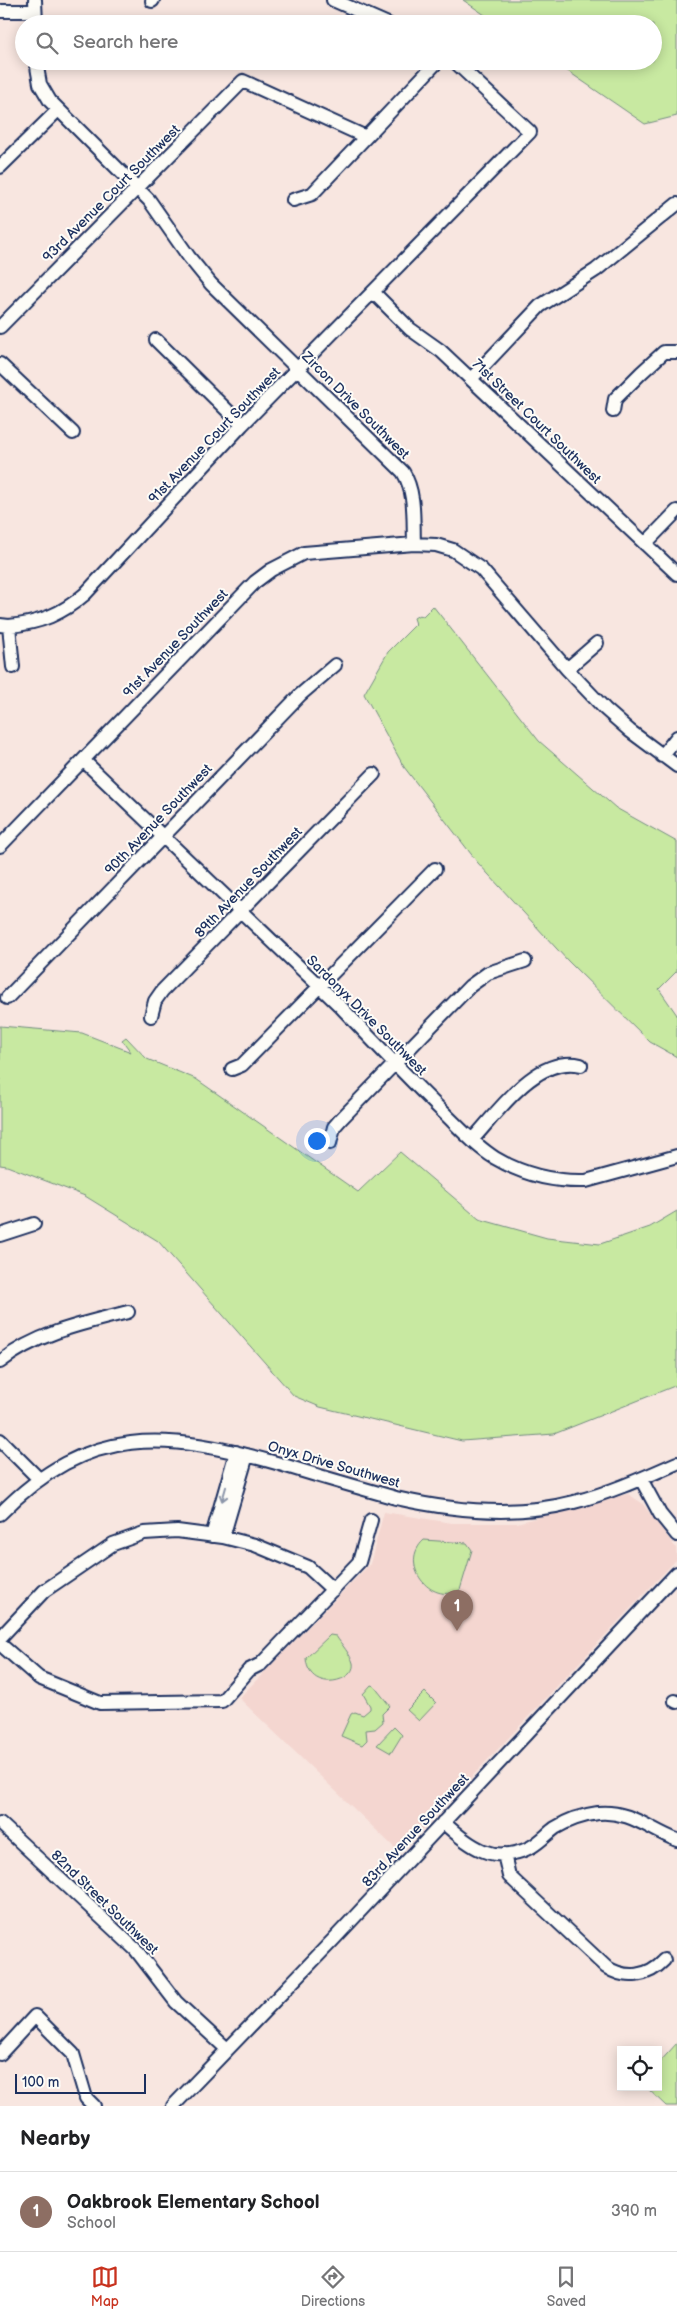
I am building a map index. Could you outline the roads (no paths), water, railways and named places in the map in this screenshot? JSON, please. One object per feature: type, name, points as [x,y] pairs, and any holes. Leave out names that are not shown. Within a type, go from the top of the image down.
[{"type":"street","points":[[333,0],[367,15]]},
{"type":"street","points":[[0,12],[35,12]]},
{"type":"street","name":"Zircon Drive Southwest","points":[[38,70],[40,84],[58,110],[149,200],[189,257],[211,284],[403,472],[410,485],[412,496],[414,544]]},
{"type":"street","points":[[293,200],[312,194],[429,70]]},
{"type":"street","name":"91st Avenue Court Southwest","points":[[5,626],[44,620],[73,605],[242,425],[374,293],[530,132],[464,70]]},
{"type":"street","name":"93rd Avenue Court Southwest","points":[[0,327],[243,81],[366,137]]},
{"type":"street","points":[[0,166],[58,110]]},
{"type":"street","points":[[471,379],[540,306],[596,270],[677,204]]},
{"type":"street","name":"71st Street Court Southwest","points":[[374,293],[410,329],[441,351],[677,574]]},
{"type":"street","points":[[156,340],[242,425]]},
{"type":"street","points":[[613,411],[615,399],[641,373],[664,352],[677,352]]},
{"type":"street","points":[[0,364],[73,433]]},
{"type":"street","points":[[646,544],[677,511]]},
{"type":"street","points":[[414,544],[436,545],[453,550],[481,569],[567,669],[605,709],[677,766]]},
{"type":"street","name":"91st Avenue Southwest","points":[[0,846],[255,582],[271,570],[304,552],[414,544]]},
{"type":"street","points":[[5,626],[12,667]]},
{"type":"street","points":[[567,669],[597,643]]},
{"type":"street","name":"90th Avenue Southwest","points":[[7,998],[300,695],[335,665]]},
{"type":"street","points":[[662,756],[677,737]]},
{"type":"street","name":"Sardonyx Drive Southwest","points":[[83,760],[318,986],[472,1140],[493,1157],[529,1173],[562,1181],[586,1181],[677,1156]]},
{"type":"street","name":"89th Avenue Southwest","points":[[151,1016],[155,1002],[162,991],[374,774]]},
{"type":"street","points":[[232,1069],[242,1066],[318,986],[435,869]]},
{"type":"street","points":[[330,1143],[334,1127],[341,1119],[476,981],[488,973],[526,961]]},
{"type":"street","points":[[472,1140],[538,1073],[562,1063],[581,1065]]},
{"type":"street","points":[[0,1235],[34,1224]]},
{"type":"street","points":[[0,1362],[42,1337],[89,1321],[128,1312]]},
{"type":"street","points":[[0,1440],[39,1479]]},
{"type":"street","name":"Onyx Drive Southwest","points":[[0,1514],[23,1490],[39,1479],[80,1457],[108,1446],[130,1442],[165,1440],[241,1454],[396,1498],[421,1504],[473,1510],[508,1510],[572,1503],[606,1493],[677,1463]]},
{"type":"street","points":[[218,1536],[241,1454]]},
{"type":"street","points":[[641,1479],[660,1514],[677,1535]]},
{"type":"street","points":[[0,1644],[39,1678],[100,1703],[222,1701],[249,1670],[261,1664],[359,1562],[371,1520]]},
{"type":"street","points":[[0,1638],[44,1591],[113,1544],[144,1533],[176,1532],[218,1536],[255,1544],[308,1567],[333,1590]]},
{"type":"street","name":"83rd Avenue Southwest","points":[[173,2106],[333,1940],[677,1573]]},
{"type":"street","points":[[442,1822],[464,1842],[495,1855],[531,1847],[568,1821],[598,1813],[627,1816],[642,1821],[677,1840]]},
{"type":"street","name":"82nd Street Southwest","points":[[0,1823],[136,1950],[176,2002],[227,2049]]},
{"type":"street","points":[[504,1854],[509,1876],[606,1967],[622,1975],[632,1976],[650,1972],[664,1960]]},
{"type":"street","points":[[0,2054],[35,2016],[73,2054],[86,2103]]},
{"type":"place","name":"Oakbrook Elementary School","points":[[457,1631]]}]
